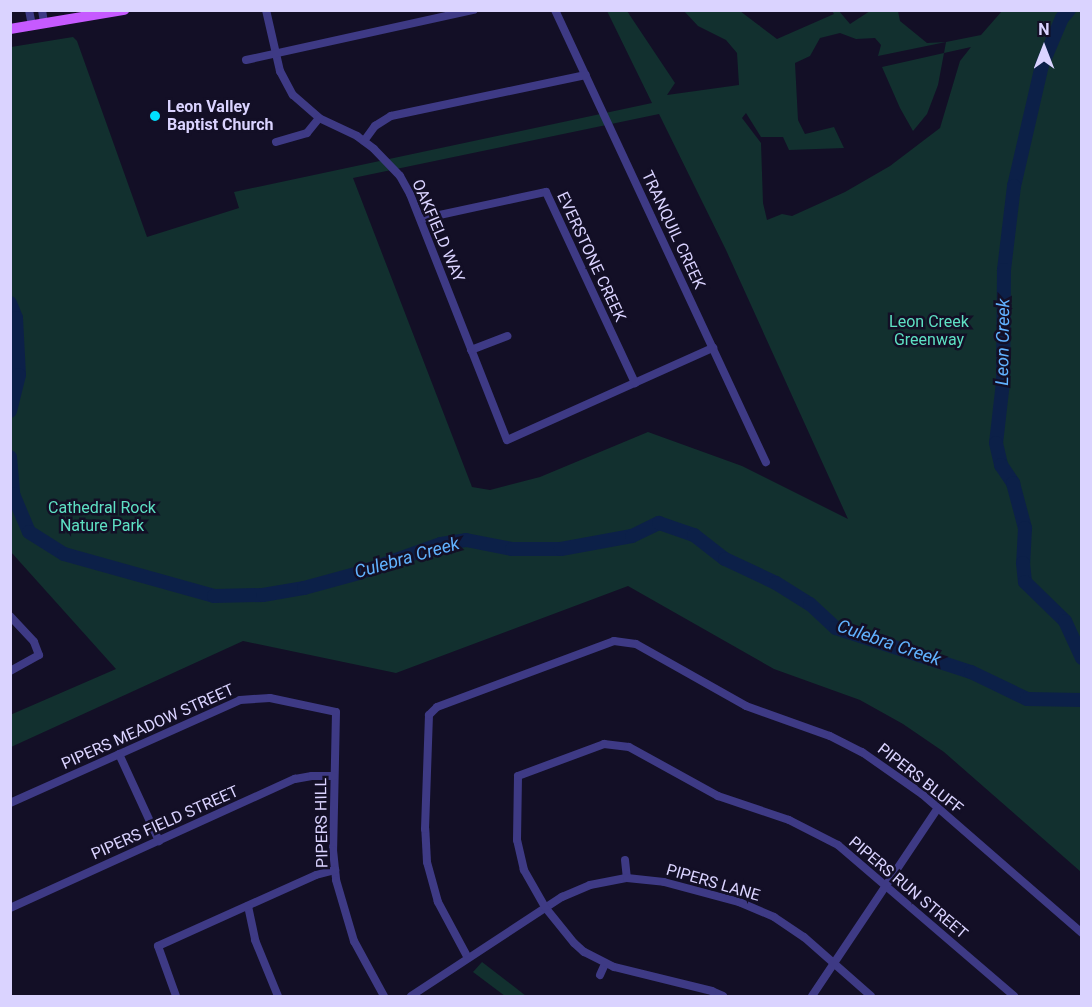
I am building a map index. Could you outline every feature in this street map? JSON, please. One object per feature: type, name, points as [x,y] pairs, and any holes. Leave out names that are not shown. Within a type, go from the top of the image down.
[{"type":"main road","points":[[10,29],[124,10]]},
{"type":"street","points":[[29,10],[32,25]]},
{"type":"street","points":[[42,10],[44,23]]},
{"type":"street","name":"OAKFIELD WAY","points":[[266,10],[274,53],[289,89],[303,106],[319,118],[364,141],[400,176],[421,219],[507,440],[635,383]]},
{"type":"street","points":[[246,60],[474,10]]},
{"type":"street","name":"TRANQUIL CREEK","points":[[555,10],[766,462]]},
{"type":"street","points":[[364,141],[375,126],[391,116],[586,75]]},
{"type":"street","points":[[276,142],[307,133],[319,118]]},
{"type":"street","name":"EVERSTONE CREEK","points":[[421,219],[546,192],[635,383]]},
{"type":"street","points":[[471,350],[507,336]]},
{"type":"street","points":[[635,383],[713,348]]},
{"type":"street","points":[[10,616],[34,642],[39,655],[10,671]]},
{"type":"street","name":"PIPERS BLUFF","points":[[468,958],[438,903],[427,862],[425,829],[429,715],[437,707],[619,641],[636,644],[746,706],[830,736],[862,752],[896,774],[938,808],[1082,933]]},
{"type":"street","name":"PIPERS MEADOW STREET","points":[[10,803],[248,698],[270,698],[336,711]]},
{"type":"street","name":"PIPERS HILL","points":[[336,711],[335,870],[344,911],[354,941],[384,996]]},
{"type":"street","name":"PIPERS RUN STREET","points":[[544,907],[527,878],[519,854],[516,827],[518,776],[612,743],[629,747],[718,796],[812,830],[838,845],[1014,996]]},
{"type":"street","points":[[119,754],[159,841]]},
{"type":"street","name":"PIPERS FIELD STREET","points":[[10,908],[295,779],[334,776]]},
{"type":"street","points":[[812,996],[938,808]]},
{"type":"street","points":[[625,860],[627,878]]},
{"type":"street","points":[[176,996],[158,946],[316,875],[335,870]]},
{"type":"street","name":"PIPERS LANE","points":[[411,996],[544,907],[577,889],[627,878],[664,882],[758,909],[804,937],[870,996]]},
{"type":"street","points":[[248,906],[255,940],[278,996]]},
{"type":"street","points":[[544,907],[574,943],[605,964],[704,993],[723,996]]},
{"type":"street","points":[[600,975],[605,964]]},
{"type":"green space","points":[[607,11],[627,11],[675,83],[667,95],[739,85],[737,53],[726,40],[698,26],[684,11],[740,11],[777,39],[834,14],[832,11],[839,11],[850,24],[870,11],[898,11],[900,21],[927,43],[981,35],[1002,11],[1081,11],[1081,872],[944,752],[903,724],[860,700],[774,669],[628,586],[396,673],[243,641],[11,747],[10,715],[116,669],[11,552],[11,47],[73,37],[77,41],[147,237],[239,208],[234,192],[652,103]],"holes":[[[840,33],[856,39],[875,38],[881,45],[878,56],[946,42],[944,53],[971,47],[960,61],[940,128],[890,166],[845,192],[792,216],[782,214],[767,220],[763,203],[761,143],[742,118],[746,113],[761,137],[783,137],[789,150],[844,148],[834,127],[805,134],[798,120],[795,63],[810,56],[820,38]],[[659,114],[726,250],[848,519],[742,466],[648,432],[540,477],[490,490],[472,487],[353,178]]]},
{"type":"green space","points":[[944,53],[938,85],[927,114],[913,131],[900,108],[882,67]]},
{"type":"green space","points":[[482,962],[526,996],[505,996],[473,972]]},
{"type":"waterway","name":"Leon Creek","points":[[1069,10],[1062,18],[1042,65],[1014,186],[1004,270],[1003,382],[996,443],[1001,465],[1013,483],[1025,528],[1023,563],[1025,582],[1065,621],[1082,658]]},
{"type":"waterway","name":"Culebra Creek","points":[[10,303],[16,318],[19,375],[10,411]]},
{"type":"waterway","name":"Culebra Creek","points":[[10,457],[13,494],[29,532],[64,554],[214,596],[263,595],[304,588],[359,573],[441,544],[466,540],[512,549],[561,549],[632,536],[659,523],[694,535],[725,559],[776,583],[810,604],[836,628],[971,672],[1027,699],[1082,700]]},
{"type":"place","name":"Leon Valley Baptist Church","points":[[155,116]]},
{"type":"park label","name":"Leon Creek Greenway","points":[[929,331]]},
{"type":"park label","name":"Cathedral Rock Nature Park","points":[[102,517]]}]
